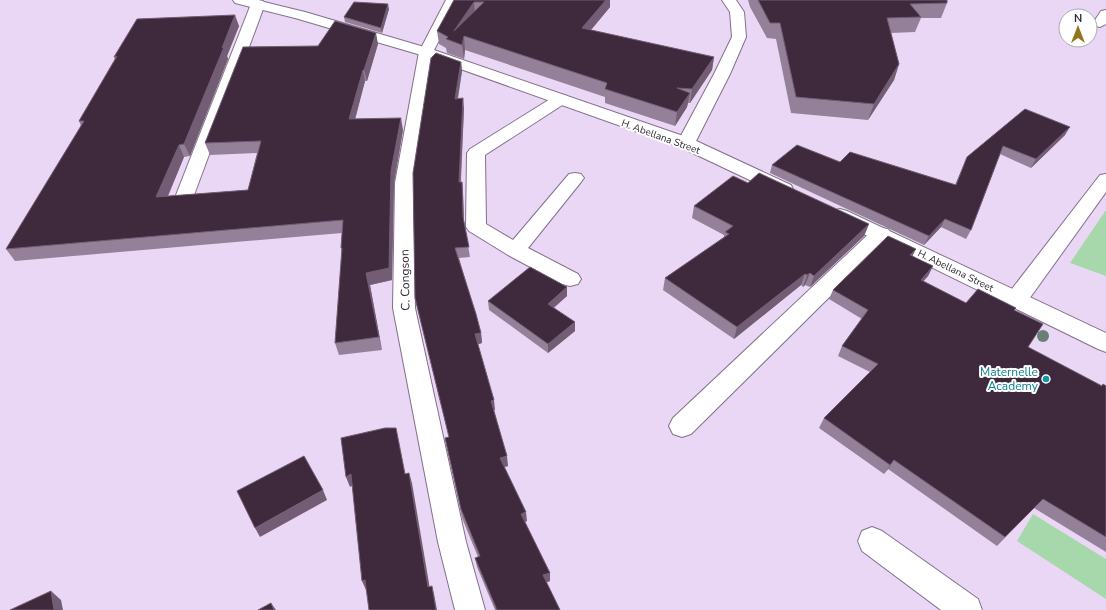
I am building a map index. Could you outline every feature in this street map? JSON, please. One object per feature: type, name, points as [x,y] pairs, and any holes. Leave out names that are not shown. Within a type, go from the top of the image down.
[{"type":"street","name":"H. Abellana Street","points":[[240,0],[300,15],[426,52],[561,99],[686,143],[802,197]]},
{"type":"street","name":"C. Congson","points":[[453,0],[426,52],[404,184],[404,308],[452,542],[470,610]]},
{"type":"street","points":[[686,143],[722,74],[739,37],[737,12],[728,0]]},
{"type":"street","points":[[185,195],[258,4]]},
{"type":"street","points":[[561,99],[476,153],[476,227],[515,250],[570,279]]},
{"type":"street","points":[[515,250],[575,178]]},
{"type":"street","points":[[1016,300],[1106,179]]},
{"type":"street","name":"H. Abellana Street","points":[[823,207],[1106,343]]},
{"type":"street","points":[[682,426],[881,234]]},
{"type":"street","points":[[872,542],[967,610]]},
{"type":"green space","points":[[1106,210],[1106,276],[1070,263]]},
{"type":"green space","points":[[1033,514],[1106,559],[1106,599],[1017,541]]},
{"type":"building","points":[[454,0],[606,0],[582,28],[714,57],[692,89],[677,88],[690,93],[677,112],[605,89],[607,83],[464,36],[462,45],[446,39],[448,37],[437,31]],"holes":[[[474,2],[484,2],[454,31]]]},
{"type":"building","points":[[758,0],[947,0],[947,3],[910,4],[921,17],[887,18],[899,64],[874,104],[796,97],[780,23],[770,23]]},
{"type":"building","points":[[354,2],[388,4],[381,28],[344,17]]},
{"type":"building","points":[[235,15],[222,48],[224,47],[184,144],[179,145],[156,197],[248,190],[261,141],[205,143],[243,47],[318,46],[335,21],[376,33],[363,70],[349,119],[401,118],[391,171],[389,268],[366,273],[379,337],[335,343],[343,220],[6,249],[84,121],[79,121],[117,56],[114,57],[137,19]]},
{"type":"building","points":[[436,53],[461,62],[455,99],[463,98],[459,182],[462,182],[463,217],[469,247],[455,248],[481,333],[475,334],[494,400],[491,401],[507,456],[500,458],[526,512],[521,514],[550,573],[543,575],[560,610],[497,610],[475,558],[480,556],[461,509],[445,438],[449,437],[415,298],[413,173],[431,58]]},
{"type":"building","points":[[1025,109],[1070,127],[1036,159],[1003,146],[971,230],[945,219],[929,236],[772,165],[797,145],[840,162],[850,152],[956,185],[967,157]]},
{"type":"building","points":[[759,173],[869,224],[814,276],[810,273],[807,275],[805,274],[737,327],[665,278],[729,234],[725,232],[733,226],[694,206],[733,176],[748,183]]},
{"type":"building","points":[[888,236],[916,249],[910,255],[933,266],[921,280],[966,303],[978,289],[1016,308],[1014,310],[1043,324],[1028,347],[1102,386],[1103,384],[1106,386],[1106,537],[1043,499],[1005,537],[894,460],[890,465],[824,418],[878,364],[842,346],[868,310],[833,290]]},
{"type":"building","points":[[530,267],[567,287],[548,304],[575,322],[548,344],[488,301]]},
{"type":"building","points":[[385,428],[396,428],[405,474],[409,473],[428,587],[432,586],[436,610],[369,610],[365,580],[362,581],[351,474],[346,477],[341,438]]},
{"type":"building","points":[[304,456],[323,490],[255,528],[237,491]]},
{"type":"building","points":[[51,591],[54,610],[10,610]]},
{"type":"building","points":[[271,603],[274,610],[258,610]]},
{"type":"place","name":"Maternelle Academy","points":[[1046,379]]}]
